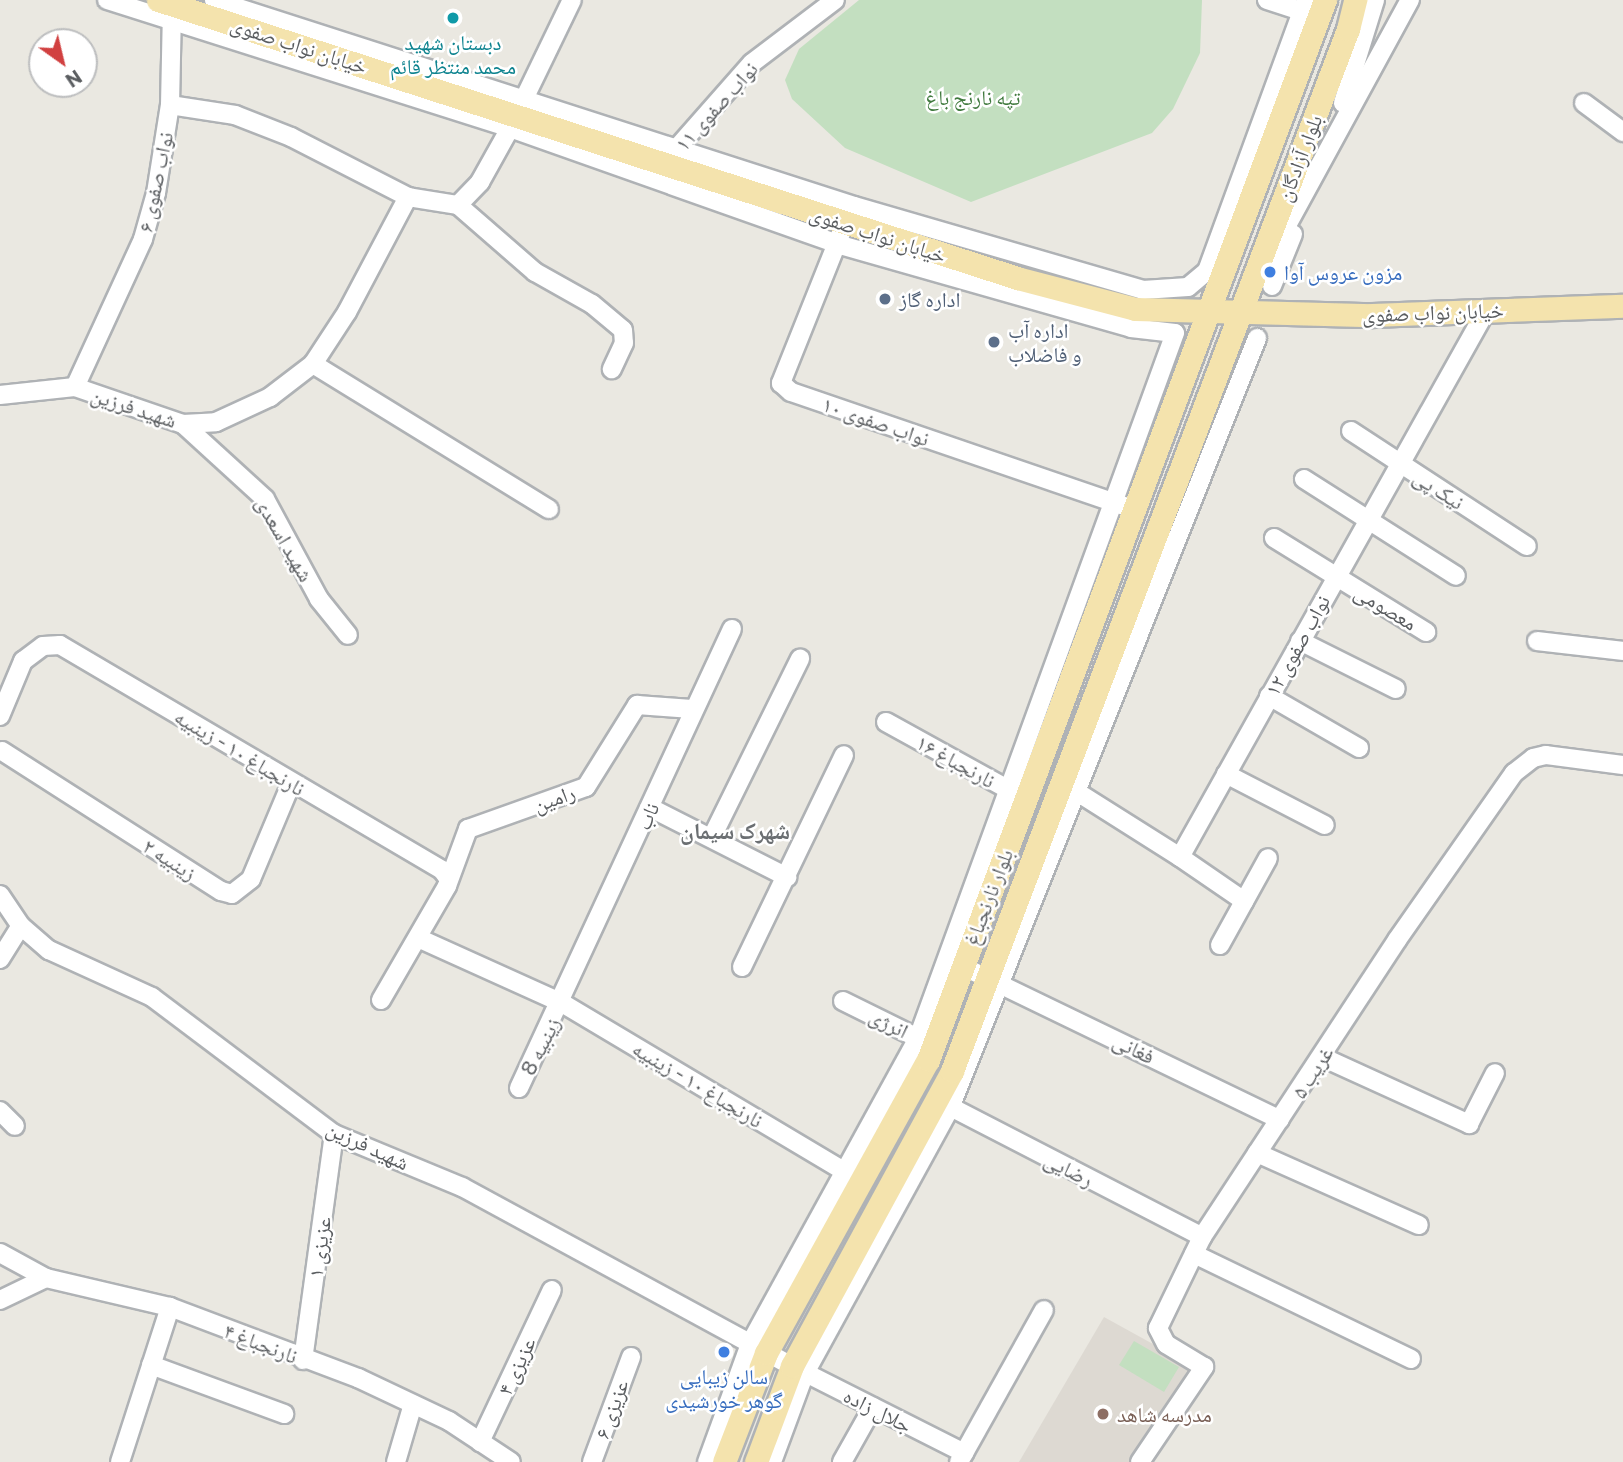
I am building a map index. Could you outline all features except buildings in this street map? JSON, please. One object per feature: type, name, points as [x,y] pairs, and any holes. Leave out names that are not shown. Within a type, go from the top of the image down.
[{"type":"main road","name":"بلوار آزادگان","points":[[1210,313],[1325,0]]},
{"type":"main road","name":"بلوار آزادگان","points":[[1239,315],[1263,281],[1348,29],[1355,0]]},
{"type":"main road","name":"خیابان نواب صفوی","points":[[167,8],[517,115],[671,156],[841,234],[1135,309],[1239,315],[1623,306]]},
{"type":"main road","name":"بلوار نارنجباغ","points":[[724,1462],[758,1348],[854,1177],[926,1042],[962,966],[1018,795],[1126,507],[1210,313]]},
{"type":"main road","name":"بلوار نارنجباغ","points":[[756,1462],[798,1370],[944,1104],[1067,786],[1239,315]]},
{"type":"street","points":[[107,0],[167,8]]},
{"type":"street","points":[[214,0],[841,234],[1131,328],[1175,333],[1126,507]]},
{"type":"street","points":[[458,205],[480,182],[517,115],[572,0]]},
{"type":"street","name":"نواب صفوی ۱۱","points":[[671,156],[752,63],[835,0]]},
{"type":"street","points":[[671,156],[1143,289],[1188,286],[1201,280],[1214,256],[1301,5],[1267,0]]},
{"type":"street","points":[[1324,158],[1367,36],[1375,0]]},
{"type":"street","points":[[1263,281],[1264,267],[1410,0]]},
{"type":"street","name":"نواب صفوی ۶","points":[[75,387],[144,239],[170,105],[167,8]]},
{"type":"street","points":[[1584,103],[1623,132]]},
{"type":"street","points":[[170,105],[235,116],[291,137],[408,197],[458,205],[535,272],[592,304],[623,330],[624,343],[612,369]]},
{"type":"street","name":"شهید فرزین","points":[[0,395],[75,387],[183,424],[216,422],[271,397],[313,364],[347,312],[408,197]]},
{"type":"street","name":"نواب صفوی ۱۰","points":[[841,234],[782,383],[791,392],[1126,507]]},
{"type":"street","name":"نواب صفوی ۱۲","points":[[1180,857],[1398,463],[1487,309]]},
{"type":"street","points":[[1244,901],[1067,786],[1256,338]]},
{"type":"street","points":[[313,364],[550,509]]},
{"type":"street","name":"شهید اسعدی","points":[[183,424],[265,499],[319,599],[348,635]]},
{"type":"street","name":"نیک پی","points":[[1351,431],[1527,546]]},
{"type":"street","points":[[1304,479],[1456,576]]},
{"type":"street","name":"معصومی","points":[[1274,538],[1426,632]]},
{"type":"street","name":"ناب","points":[[562,1003],[692,709],[732,629]]},
{"type":"street","points":[[1300,641],[1396,689]]},
{"type":"street","points":[[1537,641],[1623,651]]},
{"type":"street","name":"نارنجباغ ۱۰ - زینبیه","points":[[0,716],[23,661],[43,646],[60,645],[442,870],[447,877]]},
{"type":"street","points":[[712,837],[800,659]]},
{"type":"street","points":[[1269,696],[1359,748]]},
{"type":"street","name":"رامین","points":[[447,877],[468,829],[586,787],[637,705],[692,709]]},
{"type":"street","name":"نارنجباغ ۱۶","points":[[886,722],[1018,795]]},
{"type":"street","name":"زینبیه ۲","points":[[1,752],[221,891],[232,894],[251,879],[291,783]]},
{"type":"street","points":[[742,967],[844,755]]},
{"type":"street","name":"غریب ۵","points":[[1140,1462],[1204,1367],[1166,1344],[1158,1328],[1202,1237],[1514,773],[1532,758],[1546,755],[1623,765]]},
{"type":"street","points":[[1226,774],[1325,825]]},
{"type":"street","points":[[926,1042],[1018,795]]},
{"type":"street","points":[[650,808],[787,877]]},
{"type":"street","points":[[1220,945],[1268,859]]},
{"type":"street","points":[[381,1000],[447,886],[447,877]]},
{"type":"street","name":"شهید فرزین","points":[[0,895],[21,926],[49,950],[152,997],[334,1134],[462,1187],[798,1370]]},
{"type":"street","points":[[0,959],[21,926]]},
{"type":"street","name":"نارنجباغ ۱۰ - زینبیه","points":[[418,938],[562,1003],[854,1177]]},
{"type":"street","name":"فغانی","points":[[962,966],[994,979],[1280,1120]]},
{"type":"street","name":"انرژی","points":[[844,1001],[926,1042]]},
{"type":"street","name":"زینبیه 8","points":[[519,1088],[562,1003]]},
{"type":"street","points":[[1322,1057],[1469,1124],[1495,1073]]},
{"type":"street","name":"رضایی","points":[[944,1104],[1202,1237]]},
{"type":"street","points":[[0,1111],[15,1126]]},
{"type":"street","name":"عزیزی ۱","points":[[303,1360],[334,1134]]},
{"type":"street","points":[[1257,1153],[1419,1225]]},
{"type":"street","name":"نارنجباغ ۴","points":[[0,1253],[46,1278],[170,1307],[412,1404],[511,1462]]},
{"type":"street","points":[[1194,1254],[1410,1359]]},
{"type":"street","points":[[0,1300],[46,1278]]},
{"type":"street","name":"عزیزی ۴","points":[[480,1442],[552,1290]]},
{"type":"street","points":[[120,1462],[170,1307]]},
{"type":"street","points":[[962,1458],[1044,1310]]},
{"type":"street","points":[[707,1462],[758,1348]]},
{"type":"street","name":"عزیزی ۶","points":[[592,1462],[631,1357]]},
{"type":"street","points":[[151,1365],[284,1414]]},
{"type":"street","points":[[772,1462],[798,1370]]},
{"type":"street","name":"جلال زاده","points":[[798,1370],[873,1407],[962,1458]]},
{"type":"street","points":[[396,1462],[412,1404]]},
{"type":"street","points":[[842,1462],[873,1407]]},
{"type":"shaded area","name":"مدرسه شاهد","points":[[1104,1317],[1191,1365],[1129,1462],[1019,1462]]},
{"type":"green space","name":"تپه نارنج باغ","points":[[859,0],[1202,0],[1200,53],[1173,109],[1152,133],[971,202],[845,148],[792,99],[785,80],[799,49]]},
{"type":"green space","points":[[1134,1341],[1179,1367],[1164,1392],[1119,1365]]},
{"type":"place","name":"دبستان شهید محمد منتظر قائم","points":[[453,18]]},
{"type":"place","name":"مزون عروس آوا","points":[[1270,272]]},
{"type":"place","name":"اداره گاز","points":[[885,299]]},
{"type":"place","name":"اداره آب و فاضلاب","points":[[994,342]]},
{"type":"place","name":"سالن زیبایی گوهر خورشیدی","points":[[724,1352]]},
{"type":"place","name":"مدرسه شاهد","points":[[1103,1414]]},
{"type":"district","name":"شهرک سیمان","points":[[735,830]]}]
